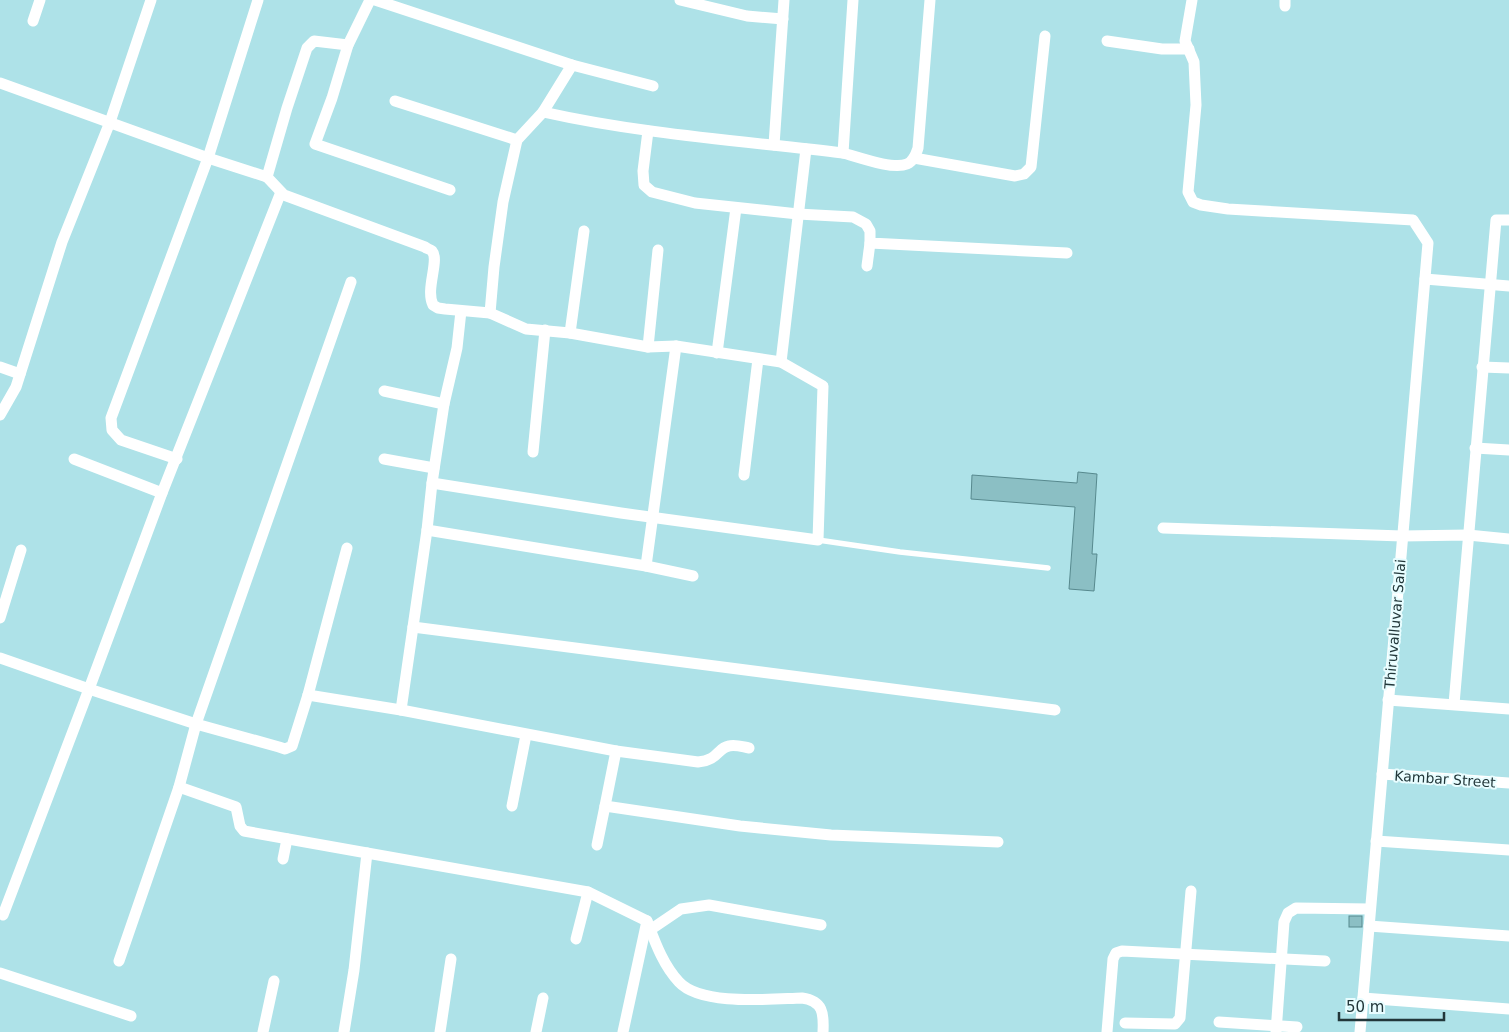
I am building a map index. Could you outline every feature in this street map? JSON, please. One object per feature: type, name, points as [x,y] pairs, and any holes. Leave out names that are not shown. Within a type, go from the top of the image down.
[{"type":"street","points":[[33,21],[40,0]]},
{"type":"street","points":[[0,415],[16,387],[62,242],[110,122],[151,0]]},
{"type":"street","points":[[177,459],[121,440],[112,430],[111,418],[208,158],[258,0]]},
{"type":"street","points":[[370,0],[348,45],[332,98],[315,144],[450,190]]},
{"type":"street","points":[[375,0],[572,65],[653,86]]},
{"type":"street","points":[[680,0],[747,16],[783,20]]},
{"type":"street","points":[[774,145],[784,0]]},
{"type":"street","points":[[843,153],[853,0]]},
{"type":"street","points":[[543,112],[592,123],[843,153],[896,166],[907,164],[914,158],[918,148],[930,0]]},
{"type":"street","points":[[1107,41],[1162,49],[1189,49],[1185,41],[1192,0]]},
{"type":"street","points":[[914,158],[1015,176],[1024,174],[1031,167],[1045,36]]},
{"type":"street","points":[[267,177],[307,48],[314,41],[348,45]]},
{"type":"street","name":"Thiruvalluvar Salai","points":[[1189,49],[1194,62],[1196,105],[1188,192],[1193,202],[1228,209],[1413,220],[1428,243],[1360,1032]]},
{"type":"street","points":[[490,313],[503,202],[517,140],[543,112],[572,65]]},
{"type":"street","points":[[0,83],[208,158],[267,177],[284,195],[425,247],[432,252],[435,258],[429,291],[430,300],[438,308],[490,313],[526,329],[570,333],[648,347],[676,346],[781,362],[822,386],[818,540],[432,483]]},
{"type":"street","points":[[395,100],[517,140]]},
{"type":"street","points":[[648,131],[643,171],[644,185],[652,192],[695,203],[798,214],[853,217],[866,224],[870,231],[867,266]]},
{"type":"street","points":[[781,362],[806,149]]},
{"type":"street","points":[[3,915],[162,493],[281,192]]},
{"type":"street","points":[[716,353],[736,208]]},
{"type":"street","points":[[1454,704],[1496,220],[1509,220]]},
{"type":"street","points":[[570,333],[584,231]]},
{"type":"street","points":[[870,243],[1067,253]]},
{"type":"street","points":[[648,347],[658,250]]},
{"type":"street","points":[[1424,279],[1509,286]]},
{"type":"street","points":[[119,961],[179,787],[196,724],[351,282]]},
{"type":"street","points":[[401,710],[428,530],[434,468],[444,404],[457,348],[461,311]]},
{"type":"street","points":[[533,452],[545,330]]},
{"type":"street","points":[[646,566],[676,346]]},
{"type":"street","points":[[744,475],[758,359]]},
{"type":"street","points":[[0,367],[20,374]]},
{"type":"street","points":[[1482,367],[1509,368]]},
{"type":"street","points":[[384,391],[444,404]]},
{"type":"street","points":[[1475,448],[1509,450]]},
{"type":"street","points":[[384,459],[434,468]]},
{"type":"street","points":[[74,460],[162,493]]},
{"type":"street","points":[[1163,528],[1402,536],[1468,535],[1509,539]]},
{"type":"street","points":[[428,530],[646,566],[693,576]]},
{"type":"street","points":[[0,658],[196,724],[285,749],[292,746],[308,695],[347,548]]},
{"type":"street","points":[[0,618],[20,550]]},
{"type":"street","points":[[413,627],[1055,710]]},
{"type":"street","points":[[308,695],[401,710],[616,751],[698,762],[709,761],[730,745],[749,748]]},
{"type":"street","points":[[1388,700],[1509,709]]},
{"type":"street","points":[[512,806],[526,734]]},
{"type":"street","points":[[597,845],[616,751]]},
{"type":"street","name":"Kambar Street","points":[[1382,774],[1509,783]]},
{"type":"street","points":[[179,787],[236,807],[240,826],[244,831],[588,892],[648,925],[659,952],[680,983],[701,995],[725,999],[802,998],[813,1000],[822,1008],[824,1019],[823,1032]]},
{"type":"street","points":[[605,806],[740,826],[831,834],[998,842]]},
{"type":"street","points":[[283,859],[288,839]]},
{"type":"street","points":[[1376,841],[1509,850]]},
{"type":"street","points":[[344,1032],[354,970],[367,853]]},
{"type":"street","points":[[1125,1023],[1166,1025],[1175,1024],[1180,1018],[1191,891]]},
{"type":"street","points":[[576,939],[588,892]]},
{"type":"street","points":[[648,925],[682,909],[709,905],[821,925]]},
{"type":"street","points":[[1276,1029],[1284,922],[1288,913],[1296,908],[1370,909]]},
{"type":"street","points":[[624,1032],[648,925]]},
{"type":"street","points":[[1369,926],[1509,936]]},
{"type":"street","points":[[1107,1032],[1113,959],[1116,953],[1122,951],[1324,961]]},
{"type":"street","points":[[440,1032],[451,959]]},
{"type":"street","points":[[0,973],[131,1016]]},
{"type":"street","points":[[264,1032],[274,981]]},
{"type":"street","points":[[536,1032],[543,998]]},
{"type":"street","points":[[1362,998],[1509,1009]]},
{"type":"street","points":[[1219,1022],[1276,1029],[1298,1027]]},
{"type":"lane","points":[[818,540],[900,552],[1048,568]]},
{"type":"building","points":[[1078,472],[1097,474],[1092,554],[1097,554],[1094,591],[1069,589],[1075,507],[971,499],[972,475],[1077,483]]},
{"type":"building","points":[[1349,916],[1362,916],[1362,927],[1349,927]]}]
